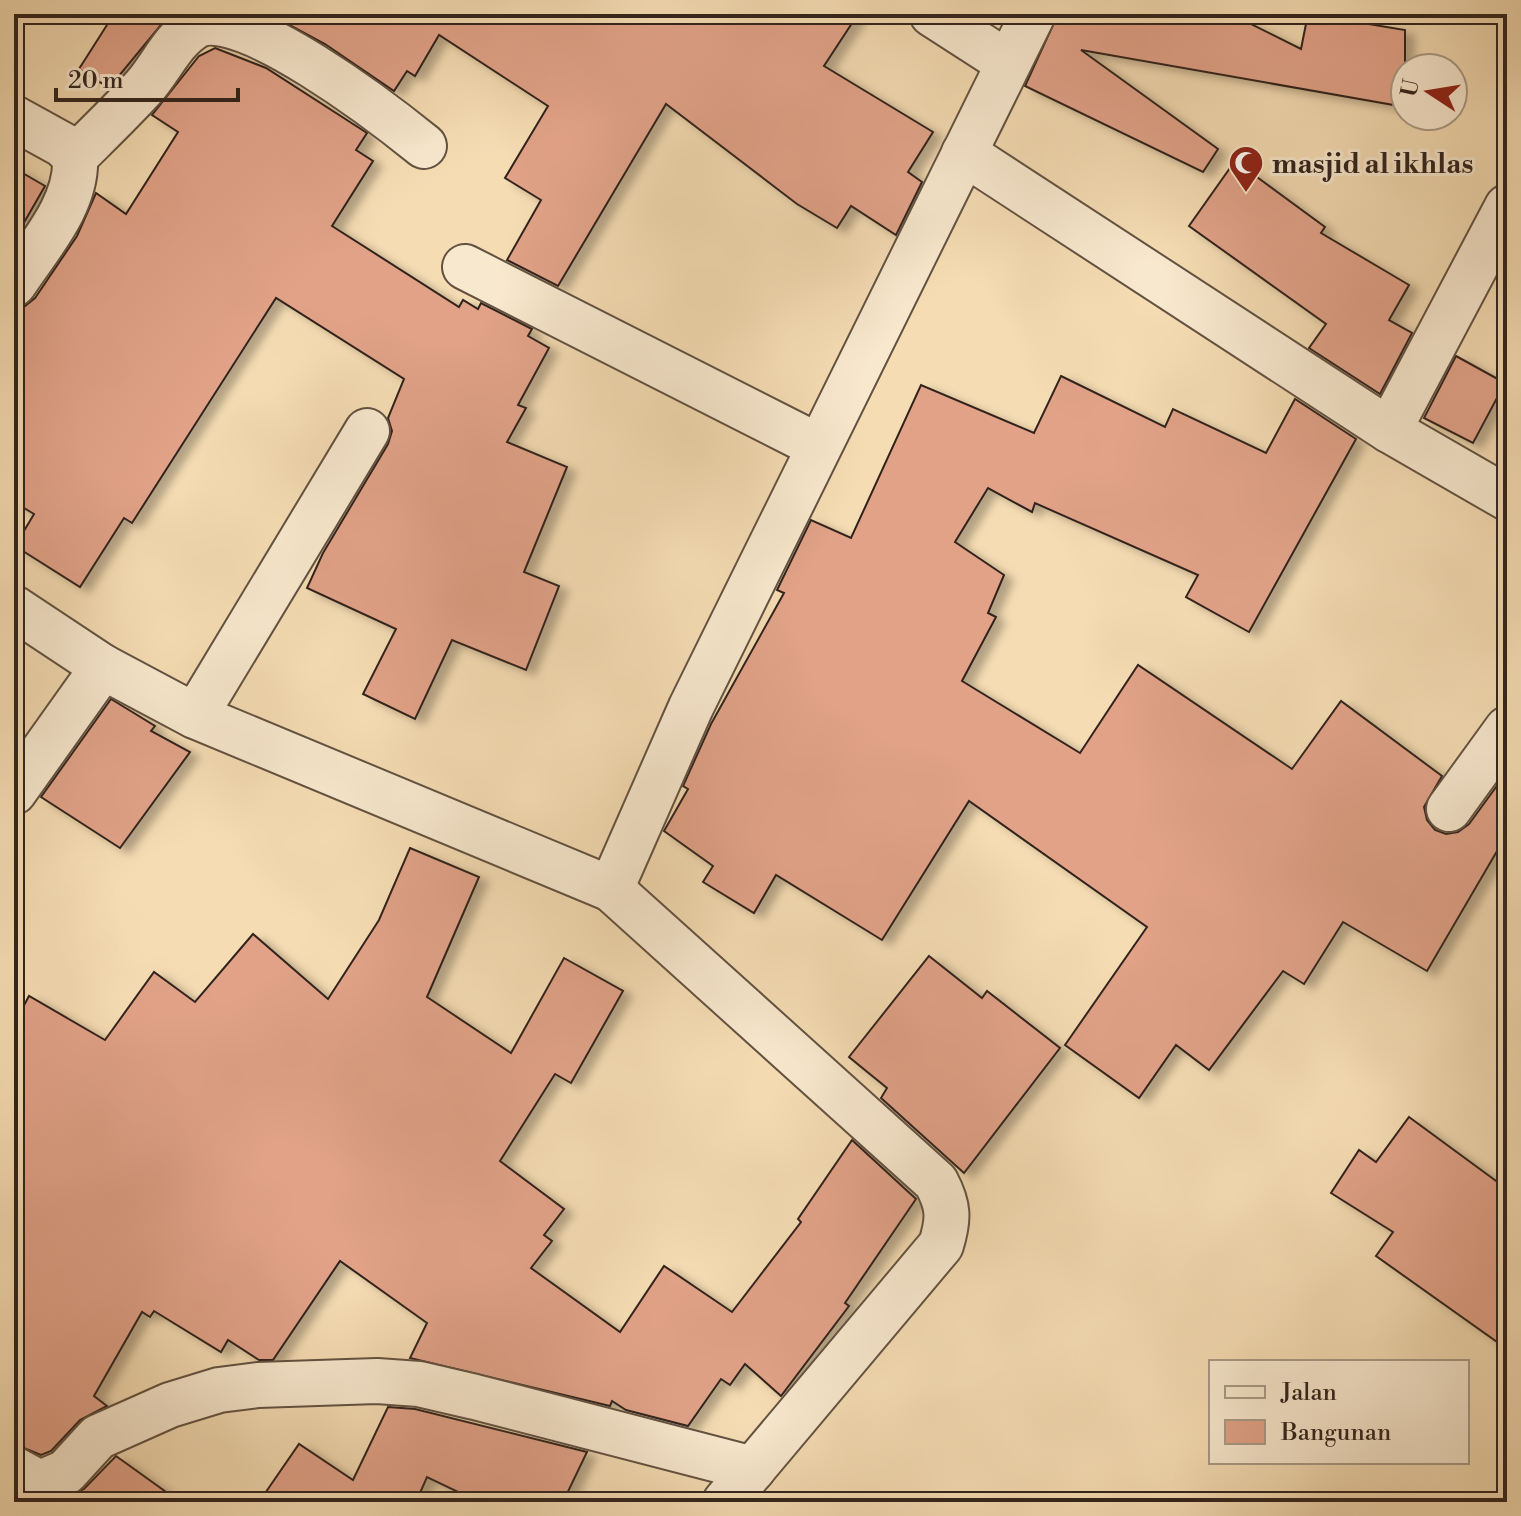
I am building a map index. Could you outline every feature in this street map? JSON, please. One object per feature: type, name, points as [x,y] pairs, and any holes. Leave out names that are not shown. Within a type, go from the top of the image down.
[{"type":"street","points":[[932,14],[1008,63]]},
{"type":"street","points":[[611,889],[691,707],[1033,14]]},
{"type":"street","points":[[75,157],[146,85],[177,42],[196,26],[216,22],[251,31],[354,92],[424,146]]},
{"type":"street","points":[[14,118],[63,145],[75,157],[76,178],[69,199],[14,284]]},
{"type":"street","points":[[964,153],[1389,430],[1507,498]]},
{"type":"street","points":[[1389,430],[1507,207]]},
{"type":"street","points":[[465,267],[818,446]]},
{"type":"street","points":[[195,716],[367,431]]},
{"type":"street","points":[[14,608],[103,667],[195,716],[611,889],[936,1182],[947,1204],[948,1220],[941,1245],[725,1502]]},
{"type":"street","points":[[14,792],[103,667]]},
{"type":"street","points":[[1449,809],[1507,729]]},
{"type":"street","points":[[27,1485],[66,1472],[98,1437],[170,1405],[219,1390],[258,1385],[377,1381],[419,1384],[475,1397],[753,1469]]},
{"type":"building","points":[[114,14],[170,14],[109,88],[79,69]]},
{"type":"building","points":[[269,14],[858,14],[824,66],[933,132],[908,172],[922,182],[896,235],[851,206],[837,228],[797,204],[666,104],[558,286],[507,260],[541,200],[505,178],[548,106],[439,35],[415,76],[407,71],[394,91],[325,44]]},
{"type":"building","points":[[1058,14],[1231,14],[1301,49],[1308,14],[1405,30],[1405,52],[1389,52],[1389,104],[1081,50],[1218,149],[1203,172],[1025,86]]},
{"type":"building","points":[[215,48],[266,68],[367,133],[356,150],[373,161],[332,226],[459,307],[463,300],[478,309],[481,303],[532,329],[528,336],[549,348],[518,405],[526,408],[507,442],[567,467],[524,572],[559,586],[526,670],[452,640],[415,719],[363,694],[396,629],[307,588],[323,553],[388,444],[392,431],[388,418],[404,379],[276,298],[132,523],[124,518],[80,587],[15,546],[34,514],[14,502],[14,309],[25,306],[35,298],[77,236],[96,193],[126,214],[178,132],[152,115],[199,56]]},
{"type":"building","points":[[1235,161],[1325,227],[1321,233],[1409,285],[1389,320],[1412,333],[1380,394],[1309,348],[1326,324],[1189,226]]},
{"type":"building","points":[[14,168],[45,186],[14,240]]},
{"type":"building","points":[[1456,356],[1505,383],[1473,443],[1424,418]]},
{"type":"building","points":[[1061,376],[1165,427],[1173,409],[1266,453],[1295,399],[1356,439],[1249,632],[1186,597],[1198,575],[1035,503],[1032,512],[988,488],[955,542],[1004,575],[988,613],[996,617],[962,681],[1080,753],[1138,665],[1292,769],[1341,701],[1442,776],[1424,807],[1427,820],[1435,830],[1446,834],[1458,832],[1469,824],[1507,772],[1507,834],[1427,971],[1343,922],[1304,984],[1283,971],[1209,1070],[1176,1045],[1139,1098],[1065,1045],[1147,927],[969,801],[882,940],[776,875],[754,913],[703,882],[713,866],[664,831],[688,789],[683,786],[711,724],[784,593],[777,590],[811,520],[851,538],[921,385],[1034,433]]},
{"type":"building","points":[[111,699],[155,726],[151,731],[190,752],[120,848],[41,797]]},
{"type":"building","points":[[410,848],[479,877],[427,997],[511,1053],[564,958],[623,991],[571,1083],[555,1074],[500,1161],[564,1209],[544,1235],[552,1241],[531,1268],[620,1332],[664,1266],[732,1312],[801,1222],[798,1219],[852,1140],[916,1199],[845,1303],[849,1306],[781,1396],[745,1364],[730,1385],[721,1379],[688,1426],[626,1410],[612,1401],[610,1406],[410,1358],[427,1323],[340,1261],[273,1360],[259,1360],[228,1340],[221,1352],[154,1311],[150,1317],[142,1312],[94,1396],[107,1406],[80,1420],[51,1451],[41,1455],[14,1444],[14,1024],[29,996],[105,1040],[154,972],[195,1002],[253,934],[328,999],[379,920]]},
{"type":"building","points":[[929,956],[982,998],[987,991],[1060,1048],[964,1173],[881,1098],[887,1088],[849,1057]]},
{"type":"building","points":[[1409,1117],[1507,1189],[1507,1349],[1376,1256],[1393,1232],[1331,1193],[1359,1150],[1376,1162]]},
{"type":"building","points":[[388,1407],[415,1409],[587,1452],[563,1502],[479,1502],[427,1477],[416,1502],[259,1502],[299,1444],[353,1480]]},
{"type":"building","points":[[116,1456],[180,1502],[59,1502],[84,1489]]},
{"type":"place","name":"masjid al ikhlas","points":[[1246,194]]}]
